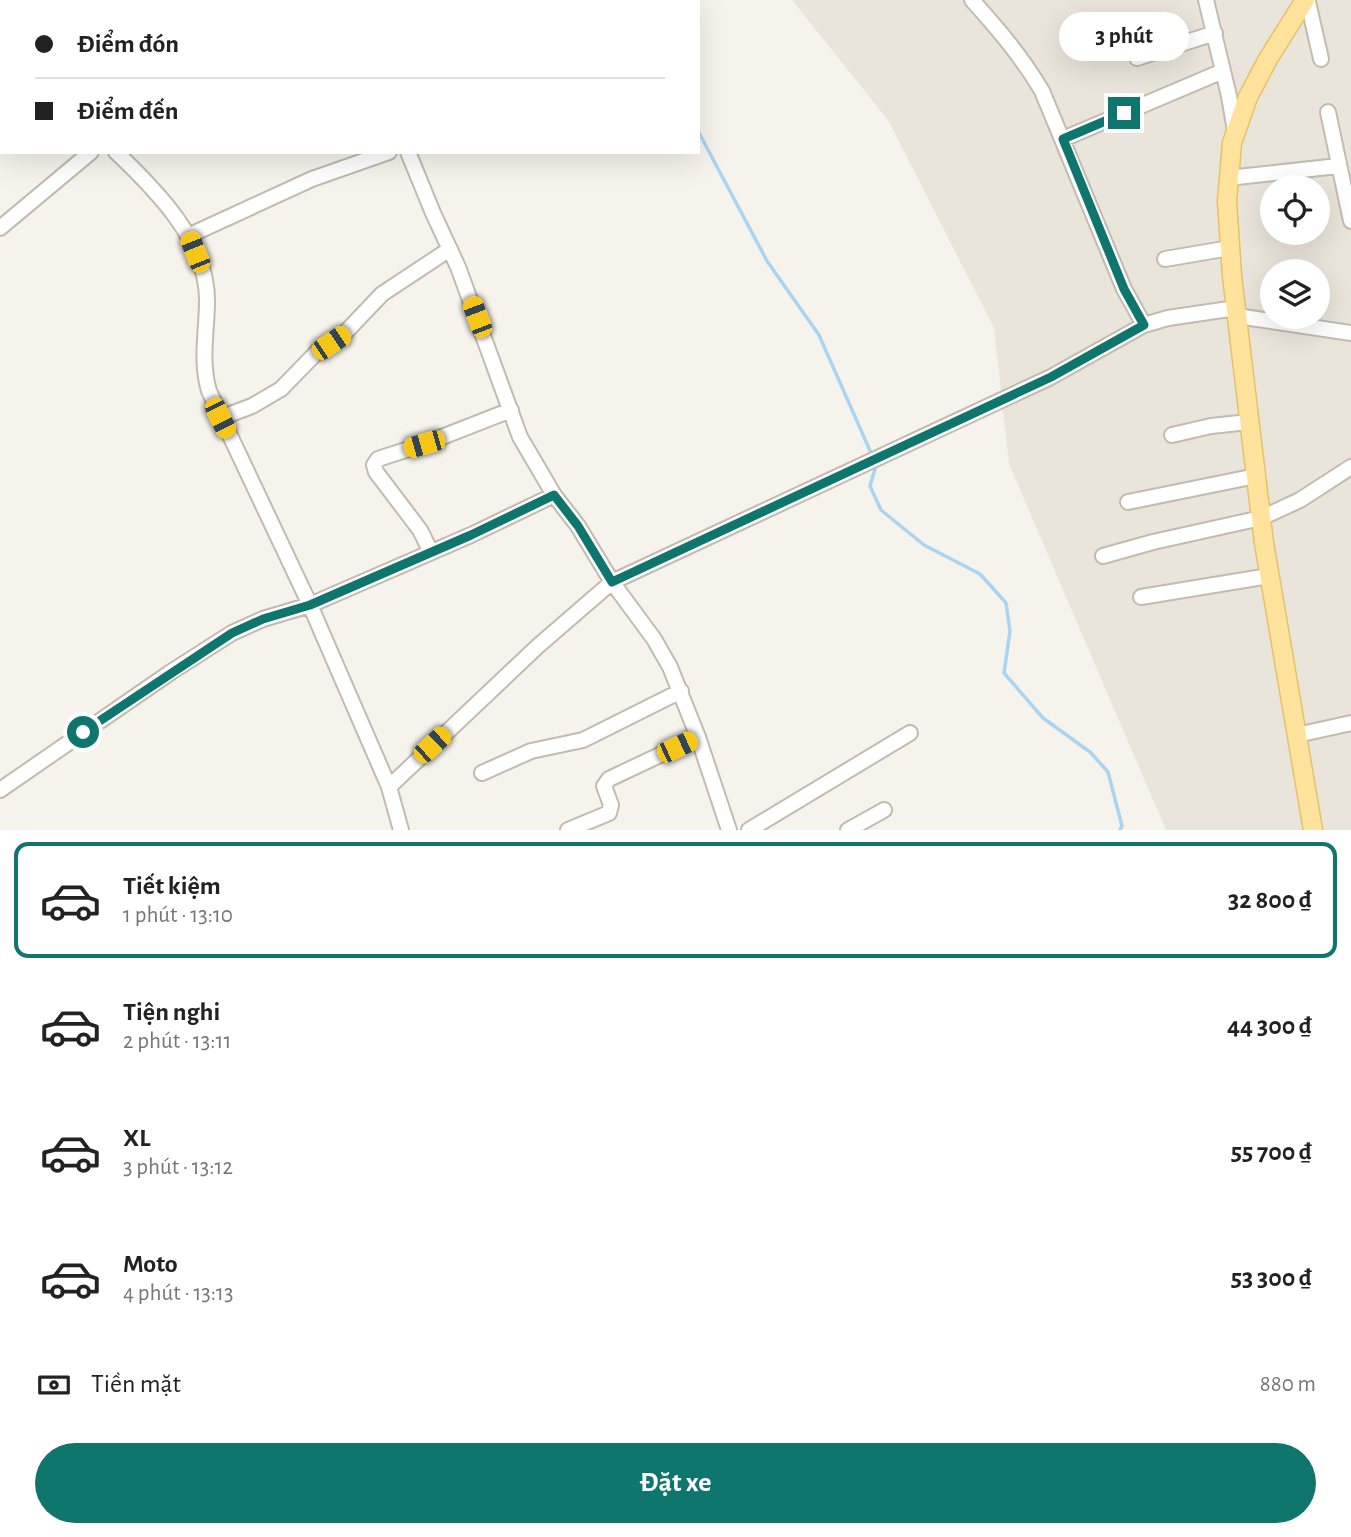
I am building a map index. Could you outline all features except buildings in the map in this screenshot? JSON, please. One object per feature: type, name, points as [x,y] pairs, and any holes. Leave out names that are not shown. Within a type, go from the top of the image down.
[{"type":"main road","points":[[1305,4],[1248,97],[1235,132],[1228,178],[1230,248],[1236,312],[1261,518],[1313,830]]},
{"type":"street","points":[[972,0],[1026,64],[1042,91],[1124,289],[1144,325]]},
{"type":"street","points":[[1206,0],[1235,132]]},
{"type":"street","points":[[1305,4],[1321,60]]},
{"type":"street","points":[[1137,58],[1215,33]]},
{"type":"street","points":[[1063,139],[1223,71]]},
{"type":"street","points":[[1328,112],[1351,221]]},
{"type":"street","points":[[0,228],[87,154]]},
{"type":"street","points":[[118,154],[150,185],[188,236],[206,282],[203,350],[204,372],[209,391],[310,605],[389,787],[401,830]]},
{"type":"street","points":[[188,236],[292,187],[383,154]]},
{"type":"street","points":[[409,154],[487,341],[525,447],[554,495],[578,526],[612,582],[653,639],[681,691],[729,830]]},
{"type":"street","points":[[1228,178],[1338,166]]},
{"type":"street","points":[[1165,259],[1230,248]]},
{"type":"street","points":[[220,418],[252,406],[281,389],[318,351],[343,335],[382,293],[450,249]]},
{"type":"street","points":[[389,787],[538,646],[612,582],[1051,377],[1144,325],[1168,318],[1236,312],[1351,333]]},
{"type":"street","points":[[432,552],[376,472],[374,464],[378,459],[511,410]]},
{"type":"street","points":[[1172,435],[1211,426],[1250,422]]},
{"type":"street","points":[[1103,556],[1261,518],[1300,500],[1351,467]]},
{"type":"street","points":[[1128,502],[1256,477]]},
{"type":"street","points":[[0,790],[27,769],[217,642],[263,619],[310,605],[432,552],[554,495]]},
{"type":"street","points":[[1141,597],[1269,576]]},
{"type":"street","points":[[482,774],[531,751],[583,740],[681,691]]},
{"type":"street","points":[[1297,735],[1351,723]]},
{"type":"street","points":[[749,830],[910,733]]},
{"type":"street","points":[[568,830],[609,813],[611,805],[604,786],[609,779],[698,737]]},
{"type":"street","points":[[848,830],[884,810]]},
{"type":"shaded area","points":[[792,0],[1351,0],[1351,830],[1166,830],[1009,464],[994,328],[888,120]]},
{"type":"waterway","points":[[700,135],[767,261],[819,335],[871,453]]},
{"type":"waterway","points":[[875,469],[870,486],[881,510],[924,545],[980,574],[1006,603],[1010,631],[1004,673],[1043,718],[1090,752],[1108,772],[1122,826],[1120,830]]},
{"type":"route","points":[[83,732],[232,633],[263,619],[310,605],[471,535],[554,495],[578,526],[612,582],[1051,377],[1121,339],[1144,325],[1124,289],[1063,139],[1124,113]]}]
